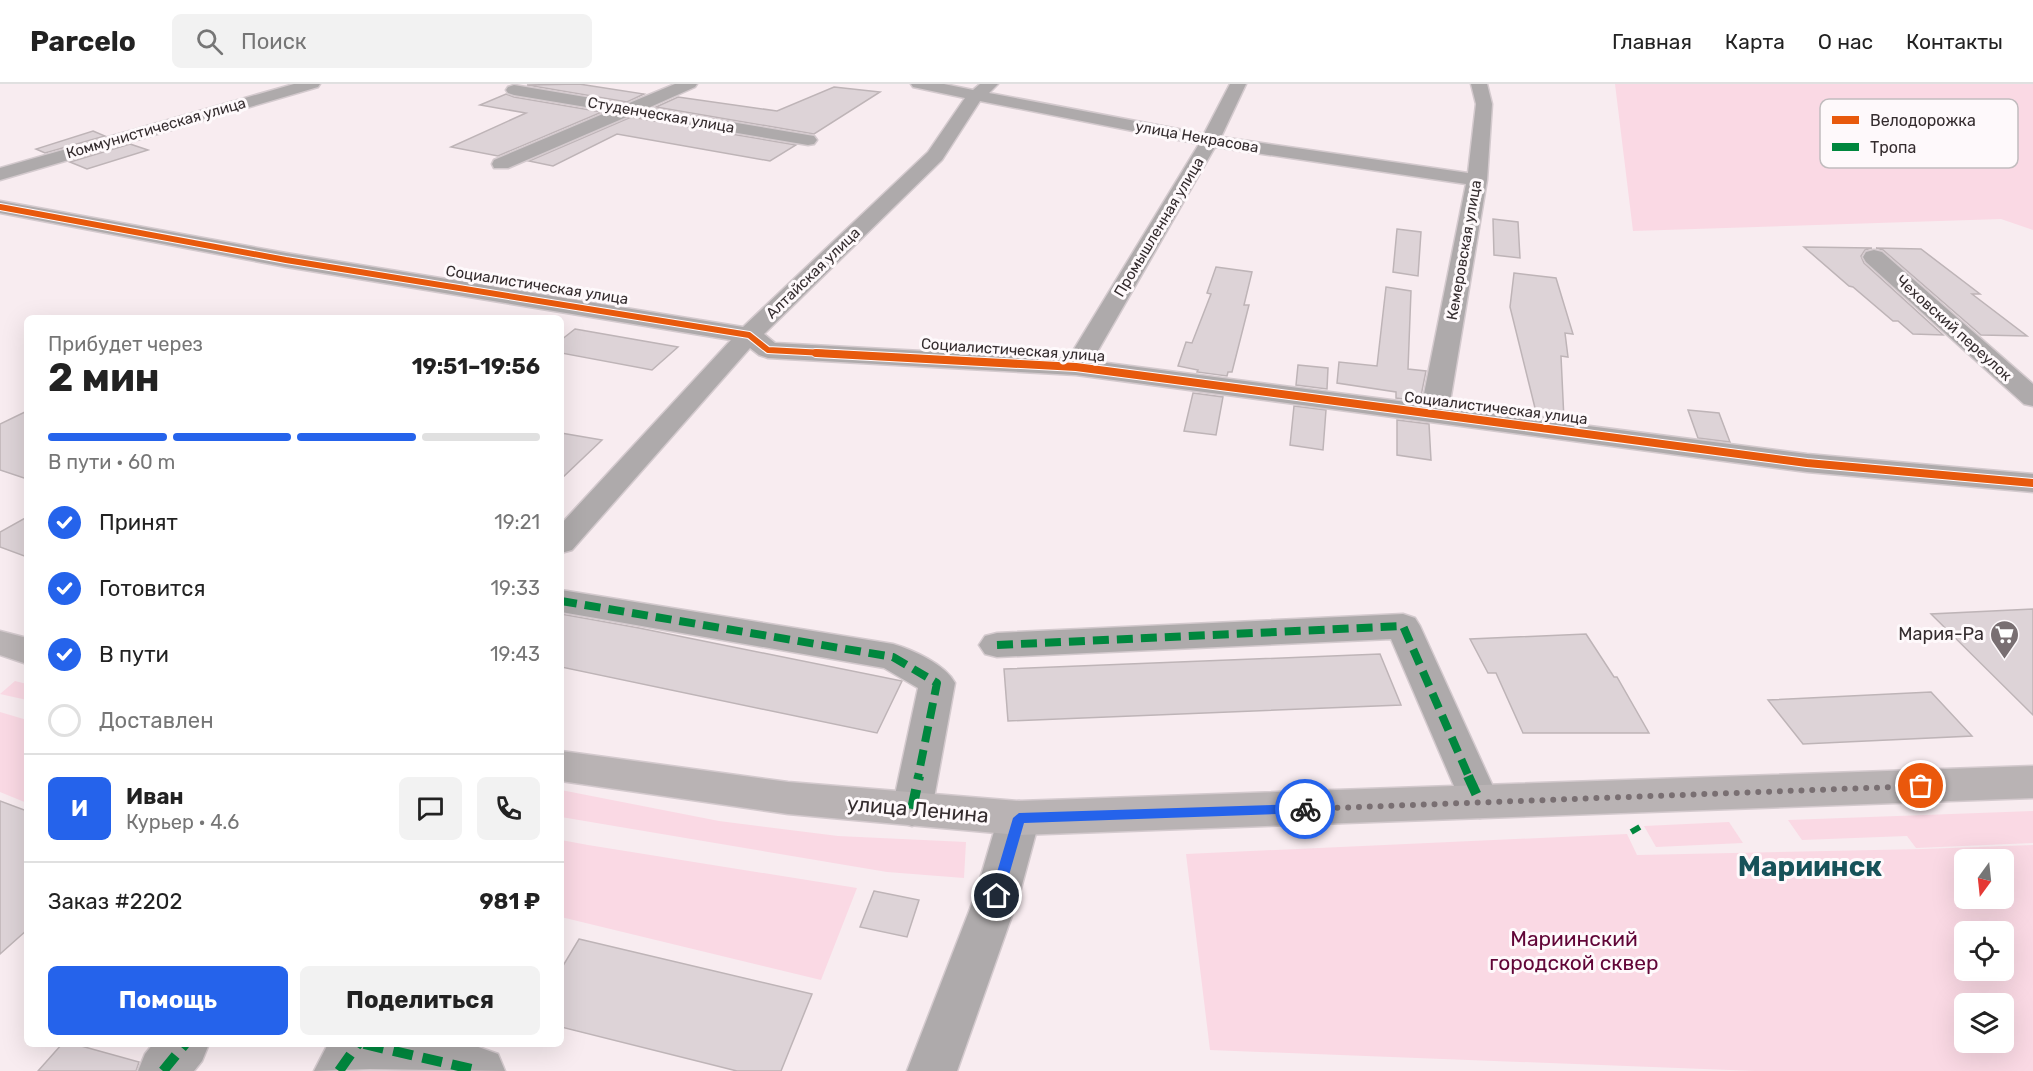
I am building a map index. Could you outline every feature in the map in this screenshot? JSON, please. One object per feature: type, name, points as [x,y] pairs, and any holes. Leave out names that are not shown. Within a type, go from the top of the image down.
[{"type":"main road","points":[[0,643],[24,650]]},
{"type":"main road","name":"улица Ленина","points":[[564,766],[789,798],[1019,818],[2033,782]]},
{"type":"street","name":"Коммунистическая улица","points":[[0,174],[312,84]]},
{"type":"street","points":[[501,164],[689,84]]},
{"type":"street","name":"улица Некрасова","points":[[920,84],[983,90],[1210,141],[1477,180]]},
{"type":"street","name":"Промышленная улица","points":[[1076,368],[1210,141],[1238,84]]},
{"type":"street","name":"Кемеровская улица","points":[[1434,415],[1477,180],[1484,104],[1479,84]]},
{"type":"street","name":"Студенческая улица","points":[[514,90],[808,140]]},
{"type":"street","name":"Алтайская улица","points":[[564,540],[749,335],[934,156],[983,90]]},
{"type":"street","name":"Социалистическая улица","points":[[0,207],[286,260],[749,335],[768,350],[1076,368],[1807,463],[2033,483]]},
{"type":"street","name":"Чеховский переулок","points":[[1874,257],[2033,398]]},
{"type":"street","points":[[564,602],[893,657],[937,683],[912,809]]},
{"type":"street","points":[[997,645],[1403,626],[1480,802]]},
{"type":"street","points":[[932,1071],[997,896],[1019,818]]},
{"type":"street","points":[[163,1071],[183,1047]]},
{"type":"street","points":[[339,1071],[356,1047]]},
{"type":"street","points":[[377,1047],[480,1071]]},
{"type":"green space","points":[[1615,84],[2033,84],[2033,230],[2001,219],[1633,231]]},
{"type":"green space","points":[[15,681],[24,683],[24,699],[0,694]]},
{"type":"green space","points":[[0,712],[24,719],[24,802],[0,792]]},
{"type":"green space","points":[[564,791],[719,821],[838,836],[966,842],[964,878],[887,872],[564,818]]},
{"type":"green space","points":[[2033,811],[2033,843],[1916,848],[1907,836],[1802,840],[1788,820]]},
{"type":"green space","points":[[1729,822],[1743,843],[1656,847],[1644,826]]},
{"type":"green space","name":"Мариинский городской сквер","points":[[1627,834],[1637,855],[2033,845],[2033,1071],[1755,1071],[1210,1050],[1186,854]]},
{"type":"green space","points":[[564,841],[857,888],[821,980],[564,918]]},
{"type":"building","points":[[579,84],[644,94],[627,102],[527,85]]},
{"type":"building","points":[[834,87],[880,92],[814,134],[656,107],[678,97],[777,111]]},
{"type":"building","points":[[506,94],[602,112],[498,156],[451,147],[526,113],[480,105]]},
{"type":"building","points":[[631,117],[796,145],[770,161],[617,134],[553,166],[529,161]]},
{"type":"building","points":[[93,131],[105,136],[45,153],[36,149]]},
{"type":"building","points":[[130,144],[148,150],[87,169],[70,162]]},
{"type":"building","points":[[1493,219],[1518,222],[1520,258],[1494,255]]},
{"type":"building","points":[[1397,229],[1421,232],[1418,276],[1393,272]]},
{"type":"building","points":[[1804,247],[1872,248],[1865,250],[1861,256],[1864,263],[1943,335],[1913,334],[1849,286]]},
{"type":"building","points":[[1876,248],[1921,249],[1980,294],[1972,294],[2027,336],[1981,335],[1883,250]]},
{"type":"building","points":[[1216,267],[1252,272],[1244,305],[1249,305],[1232,372],[1228,372],[1227,376],[1197,372],[1198,370],[1178,366],[1186,342],[1192,343],[1211,294],[1207,293]]},
{"type":"building","points":[[1514,273],[1556,278],[1573,334],[1565,333],[1568,357],[1561,356],[1564,420],[1537,416],[1510,307]]},
{"type":"building","points":[[1386,287],[1411,291],[1408,369],[1426,371],[1420,401],[1396,398],[1396,392],[1337,383],[1339,362],[1377,366]]},
{"type":"building","points":[[575,329],[678,347],[652,370],[564,354],[564,338]]},
{"type":"building","points":[[1298,365],[1328,368],[1327,389],[1296,385]]},
{"type":"building","points":[[1193,393],[1223,397],[1216,435],[1184,431]]},
{"type":"building","points":[[1294,406],[1326,410],[1323,450],[1290,445]]},
{"type":"building","points":[[1688,410],[1719,413],[1730,442],[1698,438]]},
{"type":"building","points":[[24,412],[24,478],[0,470],[0,424]]},
{"type":"building","points":[[1397,420],[1429,424],[1431,460],[1397,455]]},
{"type":"building","points":[[564,434],[602,440],[564,476]]},
{"type":"building","points":[[24,519],[24,556],[0,547],[0,532]]},
{"type":"building","name":"Мария-Ра","points":[[2033,609],[2033,715],[1931,614]]},
{"type":"building","points":[[564,615],[902,681],[877,733],[564,668]]},
{"type":"building","points":[[1586,634],[1614,677],[1617,677],[1649,733],[1523,733],[1496,673],[1488,673],[1470,639]]},
{"type":"building","points":[[1380,654],[1401,705],[1008,721],[1004,669]]},
{"type":"building","points":[[1931,692],[1972,736],[1803,744],[1768,700]]},
{"type":"building","points":[[0,801],[24,810],[24,933],[0,954]]},
{"type":"building","points":[[874,891],[919,900],[907,937],[860,927]]},
{"type":"building","points":[[579,939],[812,994],[781,1071],[737,1071],[564,1028],[564,964]]},
{"type":"building","points":[[59,1047],[85,1047],[139,1062],[136,1071],[38,1071]]},
{"type":"marked path","points":[[564,602],[893,657],[937,683],[912,809]]},
{"type":"marked path","points":[[997,645],[1403,626],[1480,802]]},
{"type":"marked path","points":[[1634,827],[1637,832]]},
{"type":"marked path","points":[[163,1071],[183,1047]]},
{"type":"marked path","points":[[339,1071],[356,1047]]},
{"type":"marked path","points":[[377,1047],[480,1071]]},
{"type":"cycle path","points":[[0,207],[286,260],[749,335],[768,350],[1076,367],[1807,463],[2033,483]]},
{"type":"way so far","points":[[1305,809],[1921,786]]},
{"type":"place","name":"Мария-Ра","points":[[2005,660]]},
{"type":"district","name":"Мариинск","points":[[1810,866]]},
{"type":"route","points":[[997,896],[1019,818],[1305,809]]}]
